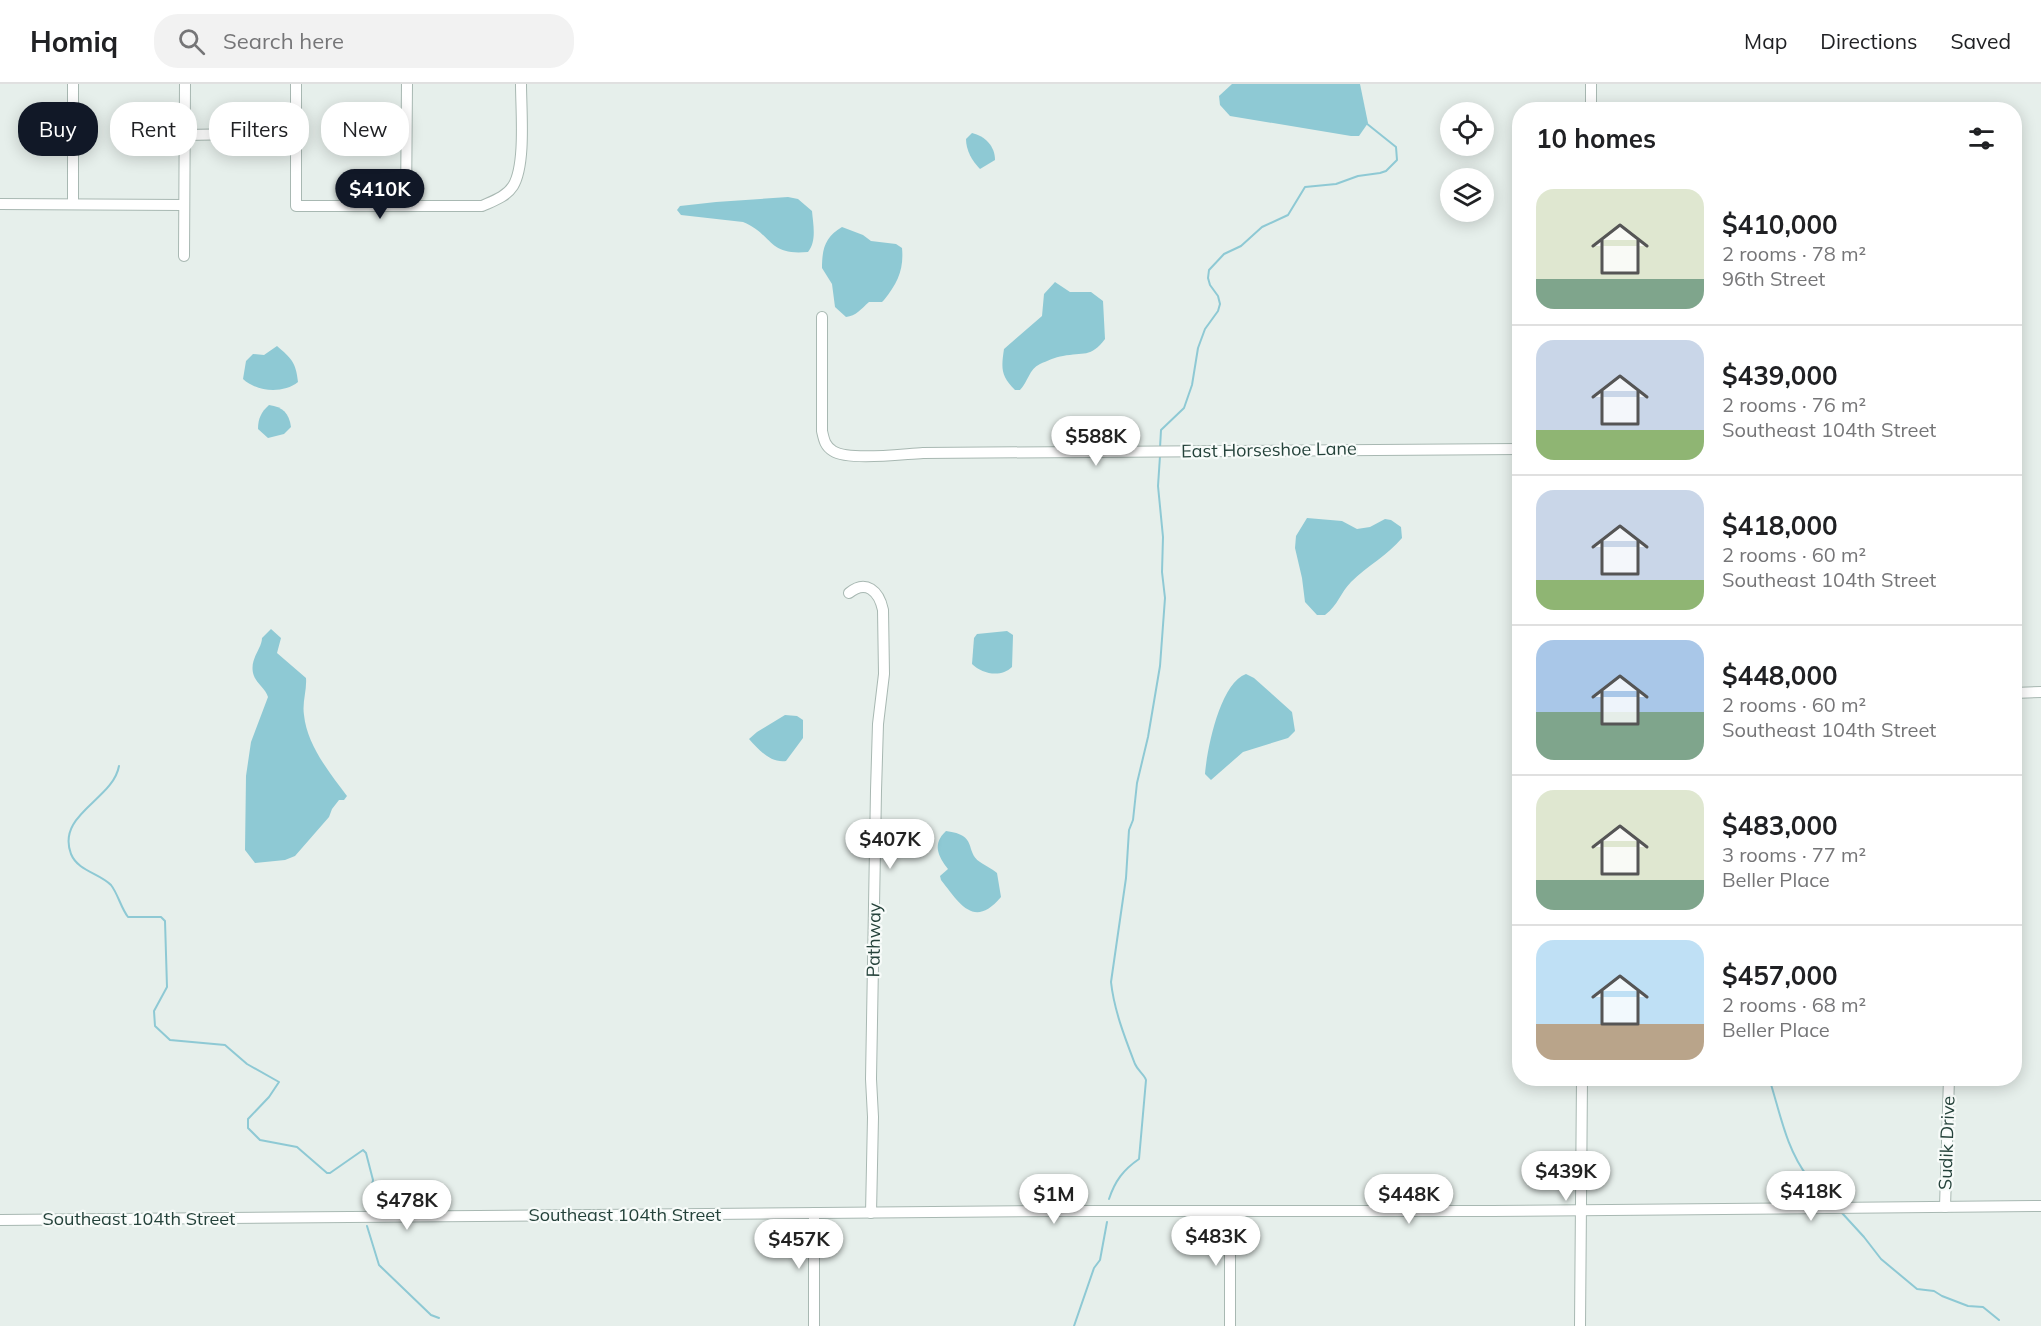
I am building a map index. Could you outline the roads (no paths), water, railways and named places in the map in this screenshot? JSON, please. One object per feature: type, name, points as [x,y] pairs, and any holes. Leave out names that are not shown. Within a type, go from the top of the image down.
[{"type":"street","points":[[73,84],[73,204]]},
{"type":"street","points":[[185,84],[185,102]]},
{"type":"street","points":[[296,84],[296,102]]},
{"type":"street","points":[[406,205],[407,84]]},
{"type":"street","points":[[296,156],[296,206],[482,206],[497,200],[512,188],[518,175],[521,156],[521,84]]},
{"type":"street","points":[[1591,84],[1591,102]]},
{"type":"street","points":[[183,256],[185,156]]},
{"type":"street","points":[[0,204],[184,206]]},
{"type":"street","name":"East Horseshoe Lane","points":[[822,317],[824,443],[833,452],[846,456],[923,453],[1512,449]]},
{"type":"street","name":"Pathway","points":[[849,593],[862,587],[874,590],[881,601],[883,610],[884,674],[878,724],[876,791],[871,1213]]},
{"type":"street","points":[[2022,693],[2041,692]]},
{"type":"street","points":[[1580,1326],[1582,1086]]},
{"type":"street","name":"Sudik Drive","points":[[1945,1207],[1949,1086]]},
{"type":"street","name":"Southeast 104th Street","points":[[0,1220],[2041,1206]]},
{"type":"street","points":[[1230,1326],[1230,1251],[1236,1211]]},
{"type":"street","points":[[814,1213],[814,1326]]},
{"type":"water","points":[[1232,84],[1360,84],[1368,123],[1359,136],[1351,136],[1230,116],[1220,105],[1219,96]]},
{"type":"water","points":[[972,133],[988,142],[995,155],[995,160],[980,169],[972,159],[967,147],[966,139]]},
{"type":"water","points":[[788,197],[798,199],[812,211],[813,243],[808,252],[785,251],[778,248],[753,227],[743,222],[681,215],[677,210],[680,206]]},
{"type":"water","points":[[842,227],[863,235],[871,241],[896,244],[902,248],[899,276],[884,300],[869,302],[856,314],[846,317],[835,307],[832,284],[822,268],[828,239]]},
{"type":"water","points":[[1055,282],[1070,292],[1091,292],[1103,301],[1105,339],[1091,352],[1051,359],[1036,366],[1020,390],[1015,390],[1003,372],[1004,349],[1042,316],[1044,294]]},
{"type":"water","points":[[277,346],[292,361],[298,382],[278,390],[270,390],[255,387],[243,379],[246,361],[253,354],[264,355]]},
{"type":"water","points":[[269,405],[278,407],[284,412],[289,418],[291,427],[284,434],[268,438],[258,429],[260,416]]},
{"type":"water","points":[[1307,518],[1342,521],[1357,529],[1370,527],[1385,519],[1401,527],[1402,538],[1351,582],[1325,615],[1317,615],[1305,602],[1295,548],[1296,536]]},
{"type":"water","points":[[271,629],[281,638],[277,653],[306,678],[304,710],[309,737],[320,758],[347,796],[344,800],[339,800],[329,817],[295,856],[285,860],[255,863],[245,850],[246,776],[251,742],[268,697],[254,676],[253,665],[262,638]]},
{"type":"water","points":[[1007,631],[1013,635],[1012,667],[997,674],[981,670],[972,664],[974,638],[977,634]]},
{"type":"water","points":[[1246,674],[1254,678],[1292,712],[1295,731],[1288,738],[1243,752],[1211,780],[1205,774],[1217,718],[1229,690]]},
{"type":"water","points":[[785,715],[797,716],[803,720],[803,738],[786,761],[780,761],[765,755],[749,739]]},
{"type":"water","points":[[946,831],[963,836],[975,858],[997,873],[1001,897],[983,911],[968,910],[941,880],[940,876],[948,869],[939,855],[938,845]]},
{"type":"waterway","points":[[1160,448],[1161,430],[1184,408],[1192,385],[1198,348],[1205,329],[1218,311],[1220,304],[1218,296],[1210,285],[1209,270],[1224,254],[1241,246],[1262,227],[1288,215],[1305,187],[1336,184],[1358,176],[1386,171],[1397,160],[1396,147],[1366,123]]},
{"type":"waterway","points":[[1109,1199],[1120,1176],[1139,1159],[1146,1080],[1135,1064],[1124,1034],[1111,982],[1126,878],[1129,830],[1133,820],[1137,783],[1148,737],[1160,666],[1165,598],[1162,572],[1163,537],[1158,486],[1160,456]]},
{"type":"waterway","points":[[119,766],[115,778],[71,828],[69,840],[74,860],[111,885],[128,917],[161,917],[165,921],[167,987],[154,1011],[155,1026],[170,1040],[225,1045],[247,1064],[279,1082],[269,1097],[248,1119],[248,1128],[260,1140],[297,1147],[327,1173],[363,1150],[366,1153],[373,1180],[367,1211]]},
{"type":"waterway","points":[[1771,1086],[1784,1130],[1800,1166],[1834,1204]]},
{"type":"waterway","points":[[1842,1213],[1881,1259],[1917,1289],[1934,1291],[1968,1306],[1983,1307],[1999,1320]]},
{"type":"waterway","points":[[1074,1326],[1094,1268],[1100,1260],[1107,1222]]},
{"type":"waterway","points":[[367,1226],[379,1265],[431,1315],[439,1318]]}]
